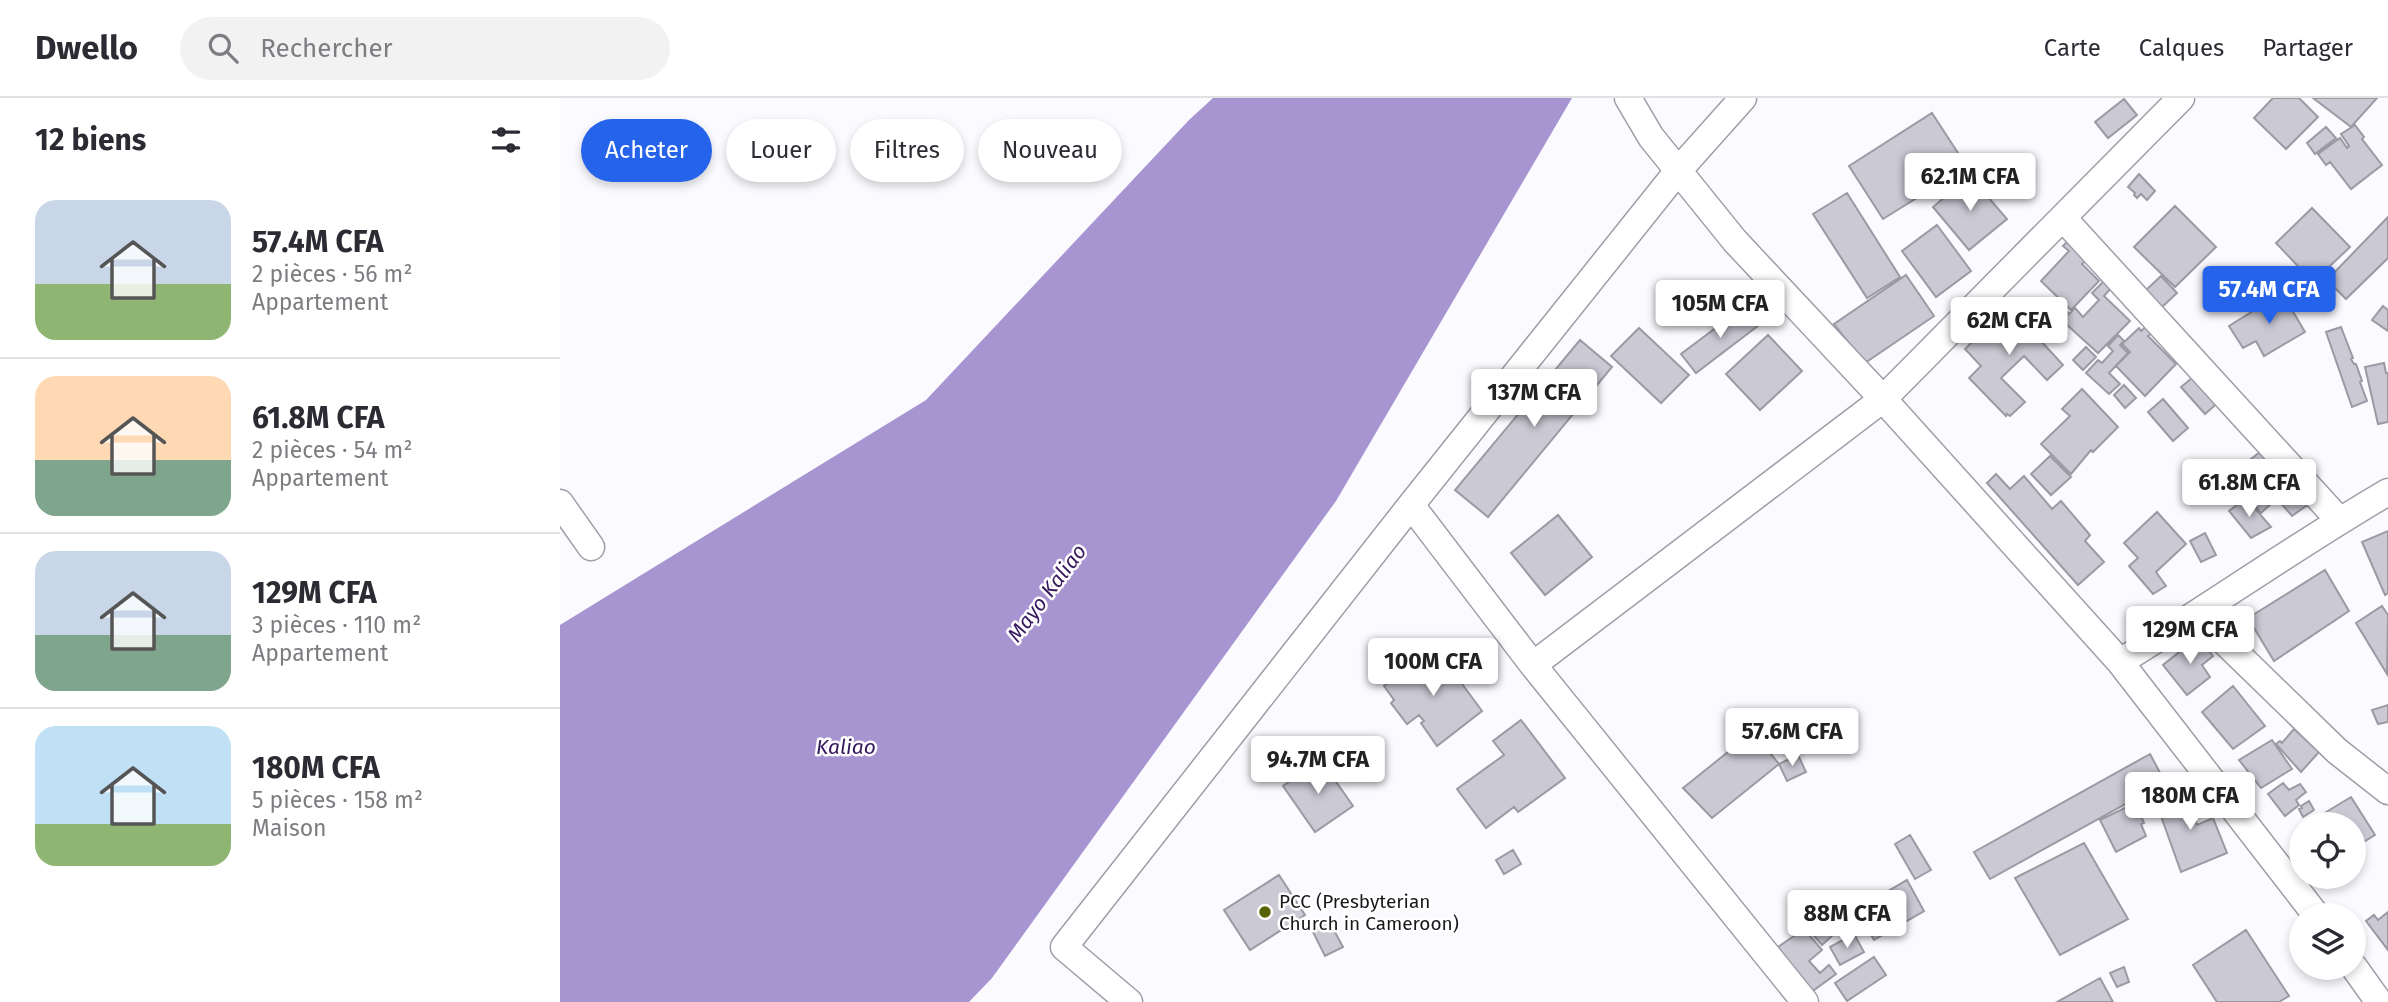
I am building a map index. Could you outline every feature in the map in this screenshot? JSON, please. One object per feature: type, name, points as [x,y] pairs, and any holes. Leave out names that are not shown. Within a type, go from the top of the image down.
[{"type":"street","points":[[1628,98],[1676,172],[1735,241],[2120,662],[2307,903]]},
{"type":"street","points":[[1129,1002],[1064,947],[1676,172],[1743,98]]},
{"type":"street","points":[[1533,665],[1883,400],[2181,98]]},
{"type":"street","points":[[2063,218],[2339,520]]},
{"type":"street","points":[[2120,662],[2197,615],[2339,520],[2388,492]]},
{"type":"street","points":[[560,503],[592,547]]},
{"type":"street","points":[[1411,505],[1533,665],[1805,1002]]},
{"type":"street","points":[[2197,615],[2337,751],[2388,791]]},
{"type":"street","points":[[2363,980],[2379,1002]]},
{"type":"water","name":"Kaliao","points":[[1213,98],[1572,98],[1336,501],[992,978],[969,1002],[560,1002],[560,625],[926,400],[1189,120]]},
{"type":"building","points":[[2273,98],[2299,98],[2318,117],[2286,149],[2254,118]]},
{"type":"building","points":[[2313,98],[2377,98],[2351,127]]},
{"type":"building","points":[[2124,99],[2137,115],[2108,138],[2095,122]]},
{"type":"building","points":[[1932,113],[1958,153],[1912,183],[1920,196],[1883,219],[1849,166]]},
{"type":"building","points":[[2355,125],[2382,165],[2351,189],[2330,162],[2326,165],[2318,154],[2340,138],[2347,148],[2349,146],[2341,134]]},
{"type":"building","points":[[2326,127],[2336,138],[2315,154],[2307,143]]},
{"type":"building","points":[[2139,174],[2155,191],[2147,200],[2141,194],[2137,198],[2128,187]]},
{"type":"building","points":[[1970,176],[2007,219],[1969,250],[1933,207]]},
{"type":"building","points":[[1847,193],[1900,277],[1867,298],[1813,214]]},
{"type":"building","points":[[2175,206],[2216,247],[2175,287],[2134,247]]},
{"type":"building","points":[[2312,208],[2350,247],[2313,282],[2276,243]]},
{"type":"building","points":[[2388,217],[2388,258],[2346,299],[2327,280]]},
{"type":"building","points":[[1937,225],[1971,271],[1936,297],[1902,251]]},
{"type":"building","points":[[2071,238],[2089,257],[2082,264],[2099,281],[2071,310],[2041,281],[2069,251],[2063,246]]},
{"type":"building","points":[[1906,275],[1934,316],[1865,363],[1834,324]]},
{"type":"building","points":[[2161,276],[2177,293],[2161,308],[2145,291]]},
{"type":"building","points":[[2104,281],[2111,288],[2104,296],[2130,321],[2098,353],[2055,314],[2062,307],[2069,314],[2075,308],[2083,317],[2099,300],[2092,293]]},
{"type":"building","points":[[2282,293],[2305,332],[2264,356],[2256,341],[2243,348],[2229,326]]},
{"type":"building","points":[[1745,306],[1759,325],[1696,373],[1681,354]]},
{"type":"building","points":[[2017,306],[2045,335],[2040,340],[2063,365],[2047,380],[2024,356],[2001,378],[2025,402],[2010,416],[2006,416],[1969,378],[1981,366],[1965,349],[2002,313],[2006,317]]},
{"type":"building","points":[[2383,306],[2388,310],[2388,331],[2372,320]]},
{"type":"building","points":[[2147,326],[2153,332],[2148,336],[2176,364],[2145,396],[2116,366],[2130,352],[2122,344],[2139,328],[2141,331]]},
{"type":"building","points":[[2341,327],[2367,401],[2352,407],[2326,332]]},
{"type":"building","points":[[1639,328],[1689,375],[1661,403],[1611,356]]},
{"type":"building","points":[[1768,335],[1802,371],[1760,410],[1726,374]]},
{"type":"building","points":[[2118,335],[2124,341],[2120,345],[2128,353],[2109,373],[2120,384],[2109,394],[2086,373],[2098,360],[2102,363],[2113,351],[2108,346]]},
{"type":"building","points":[[1580,340],[1612,367],[1488,517],[1455,490]]},
{"type":"building","points":[[2086,347],[2096,357],[2083,370],[2073,360]]},
{"type":"building","points":[[2384,363],[2388,373],[2388,422],[2378,424],[2365,367]]},
{"type":"building","points":[[2198,373],[2221,400],[2205,414],[2181,387]]},
{"type":"building","points":[[2124,385],[2136,398],[2125,408],[2114,395]]},
{"type":"building","points":[[2082,389],[2118,427],[2093,452],[2091,450],[2071,474],[2041,444],[2070,416],[2062,409]]},
{"type":"building","points":[[2163,399],[2188,428],[2173,441],[2148,412]]},
{"type":"building","points":[[2265,448],[2313,501],[2292,516],[2246,463]]},
{"type":"building","points":[[2050,456],[2071,477],[2051,495],[2031,474]]},
{"type":"building","points":[[1996,474],[2010,489],[2024,476],[2052,509],[2061,501],[2090,535],[2085,541],[2104,562],[2078,585],[1987,483]]},
{"type":"building","points":[[2258,486],[2273,502],[2261,513],[2247,496]]},
{"type":"building","points":[[2246,498],[2271,527],[2251,538],[2229,511]]},
{"type":"building","points":[[2157,512],[2186,544],[2156,572],[2166,586],[2153,594],[2129,566],[2138,558],[2124,543]]},
{"type":"building","points":[[1558,515],[1592,557],[1545,595],[1511,553]]},
{"type":"building","points":[[2388,531],[2388,593],[2385,595],[2362,542]]},
{"type":"building","points":[[2205,533],[2216,555],[2201,562],[2190,541]]},
{"type":"building","points":[[2325,570],[2349,611],[2274,661],[2248,618]]},
{"type":"building","points":[[2382,606],[2388,615],[2387,674],[2356,623]]},
{"type":"building","points":[[2198,637],[2213,656],[2202,665],[2210,677],[2187,695],[2163,665]]},
{"type":"building","points":[[1437,650],[1482,711],[1437,746],[1421,723],[1424,721],[1419,715],[1407,724],[1391,703],[1394,700],[1384,686],[1413,663],[1415,668]]},
{"type":"building","points":[[2233,686],[2265,726],[2233,749],[2202,712]]},
{"type":"building","points":[[2388,705],[2388,722],[2378,724],[2372,710]]},
{"type":"building","points":[[1521,720],[1565,778],[1518,812],[1514,807],[1486,828],[1457,789],[1504,755],[1493,741]]},
{"type":"building","points":[[2294,729],[2319,752],[2301,772],[2276,744],[2280,741],[2282,743]]},
{"type":"building","points":[[1753,732],[1779,764],[1712,818],[1683,788]]},
{"type":"building","points":[[2272,740],[2292,769],[2261,788],[2239,760]]},
{"type":"building","points":[[2150,754],[2165,782],[1990,879],[1974,852]]},
{"type":"building","points":[[1798,755],[1806,772],[1787,781],[1779,764]]},
{"type":"building","points":[[1321,760],[1353,806],[1315,832],[1283,786]]},
{"type":"building","points":[[2283,783],[2289,790],[2300,784],[2306,792],[2296,800],[2299,805],[2285,816],[2268,794]]},
{"type":"building","points":[[2194,788],[2203,801],[2190,806],[2197,825],[2213,818],[2227,853],[2181,872],[2157,805]]},
{"type":"building","points":[[2351,797],[2360,812],[2326,812]]},
{"type":"building","points":[[2309,801],[2314,810],[2300,812],[2301,806]]},
{"type":"building","points":[[2135,803],[2144,823],[2141,824],[2146,836],[2116,852],[2100,820]]},
{"type":"building","points":[[2366,821],[2375,835],[2366,841]]},
{"type":"building","points":[[1910,835],[1931,870],[1915,879],[1895,844]]},
{"type":"building","points":[[2084,843],[2128,919],[2060,955],[2015,878]]},
{"type":"building","points":[[1513,850],[1521,864],[1504,874],[1496,860]]},
{"type":"building","name":"PCC (Presbyterian Church in Cameroon)","points":[[1279,875],[1305,915],[1250,950],[1224,910]]},
{"type":"building","points":[[1907,880],[1924,911],[1874,940],[1856,910]]},
{"type":"building","points":[[2388,912],[2388,950],[2366,921],[2374,915],[2378,920]]},
{"type":"building","points":[[1329,921],[1343,947],[1325,956],[1312,930]]},
{"type":"building","points":[[1821,921],[1833,935],[1822,945],[1809,930]]},
{"type":"building","points":[[1804,929],[1822,950],[1809,961],[1820,973],[1829,965],[1836,974],[1810,993],[1778,947]]},
{"type":"building","points":[[2246,930],[2289,996],[2279,1002],[2217,1002],[2193,965]]},
{"type":"building","points":[[1854,934],[1864,952],[1840,965],[1830,947]]},
{"type":"building","points":[[1874,957],[1886,975],[1847,1001],[1835,983]]},
{"type":"building","points":[[2124,967],[2129,982],[2117,987],[2110,973]]},
{"type":"building","points":[[2100,978],[2113,1002],[2057,1002]]},
{"type":"place","name":"PCC (Presbyterian Church in Cameroon)","points":[[1265,912]]},
{"type":"water label","name":"Mayo Kaliao","points":[[1047,593]]}]
